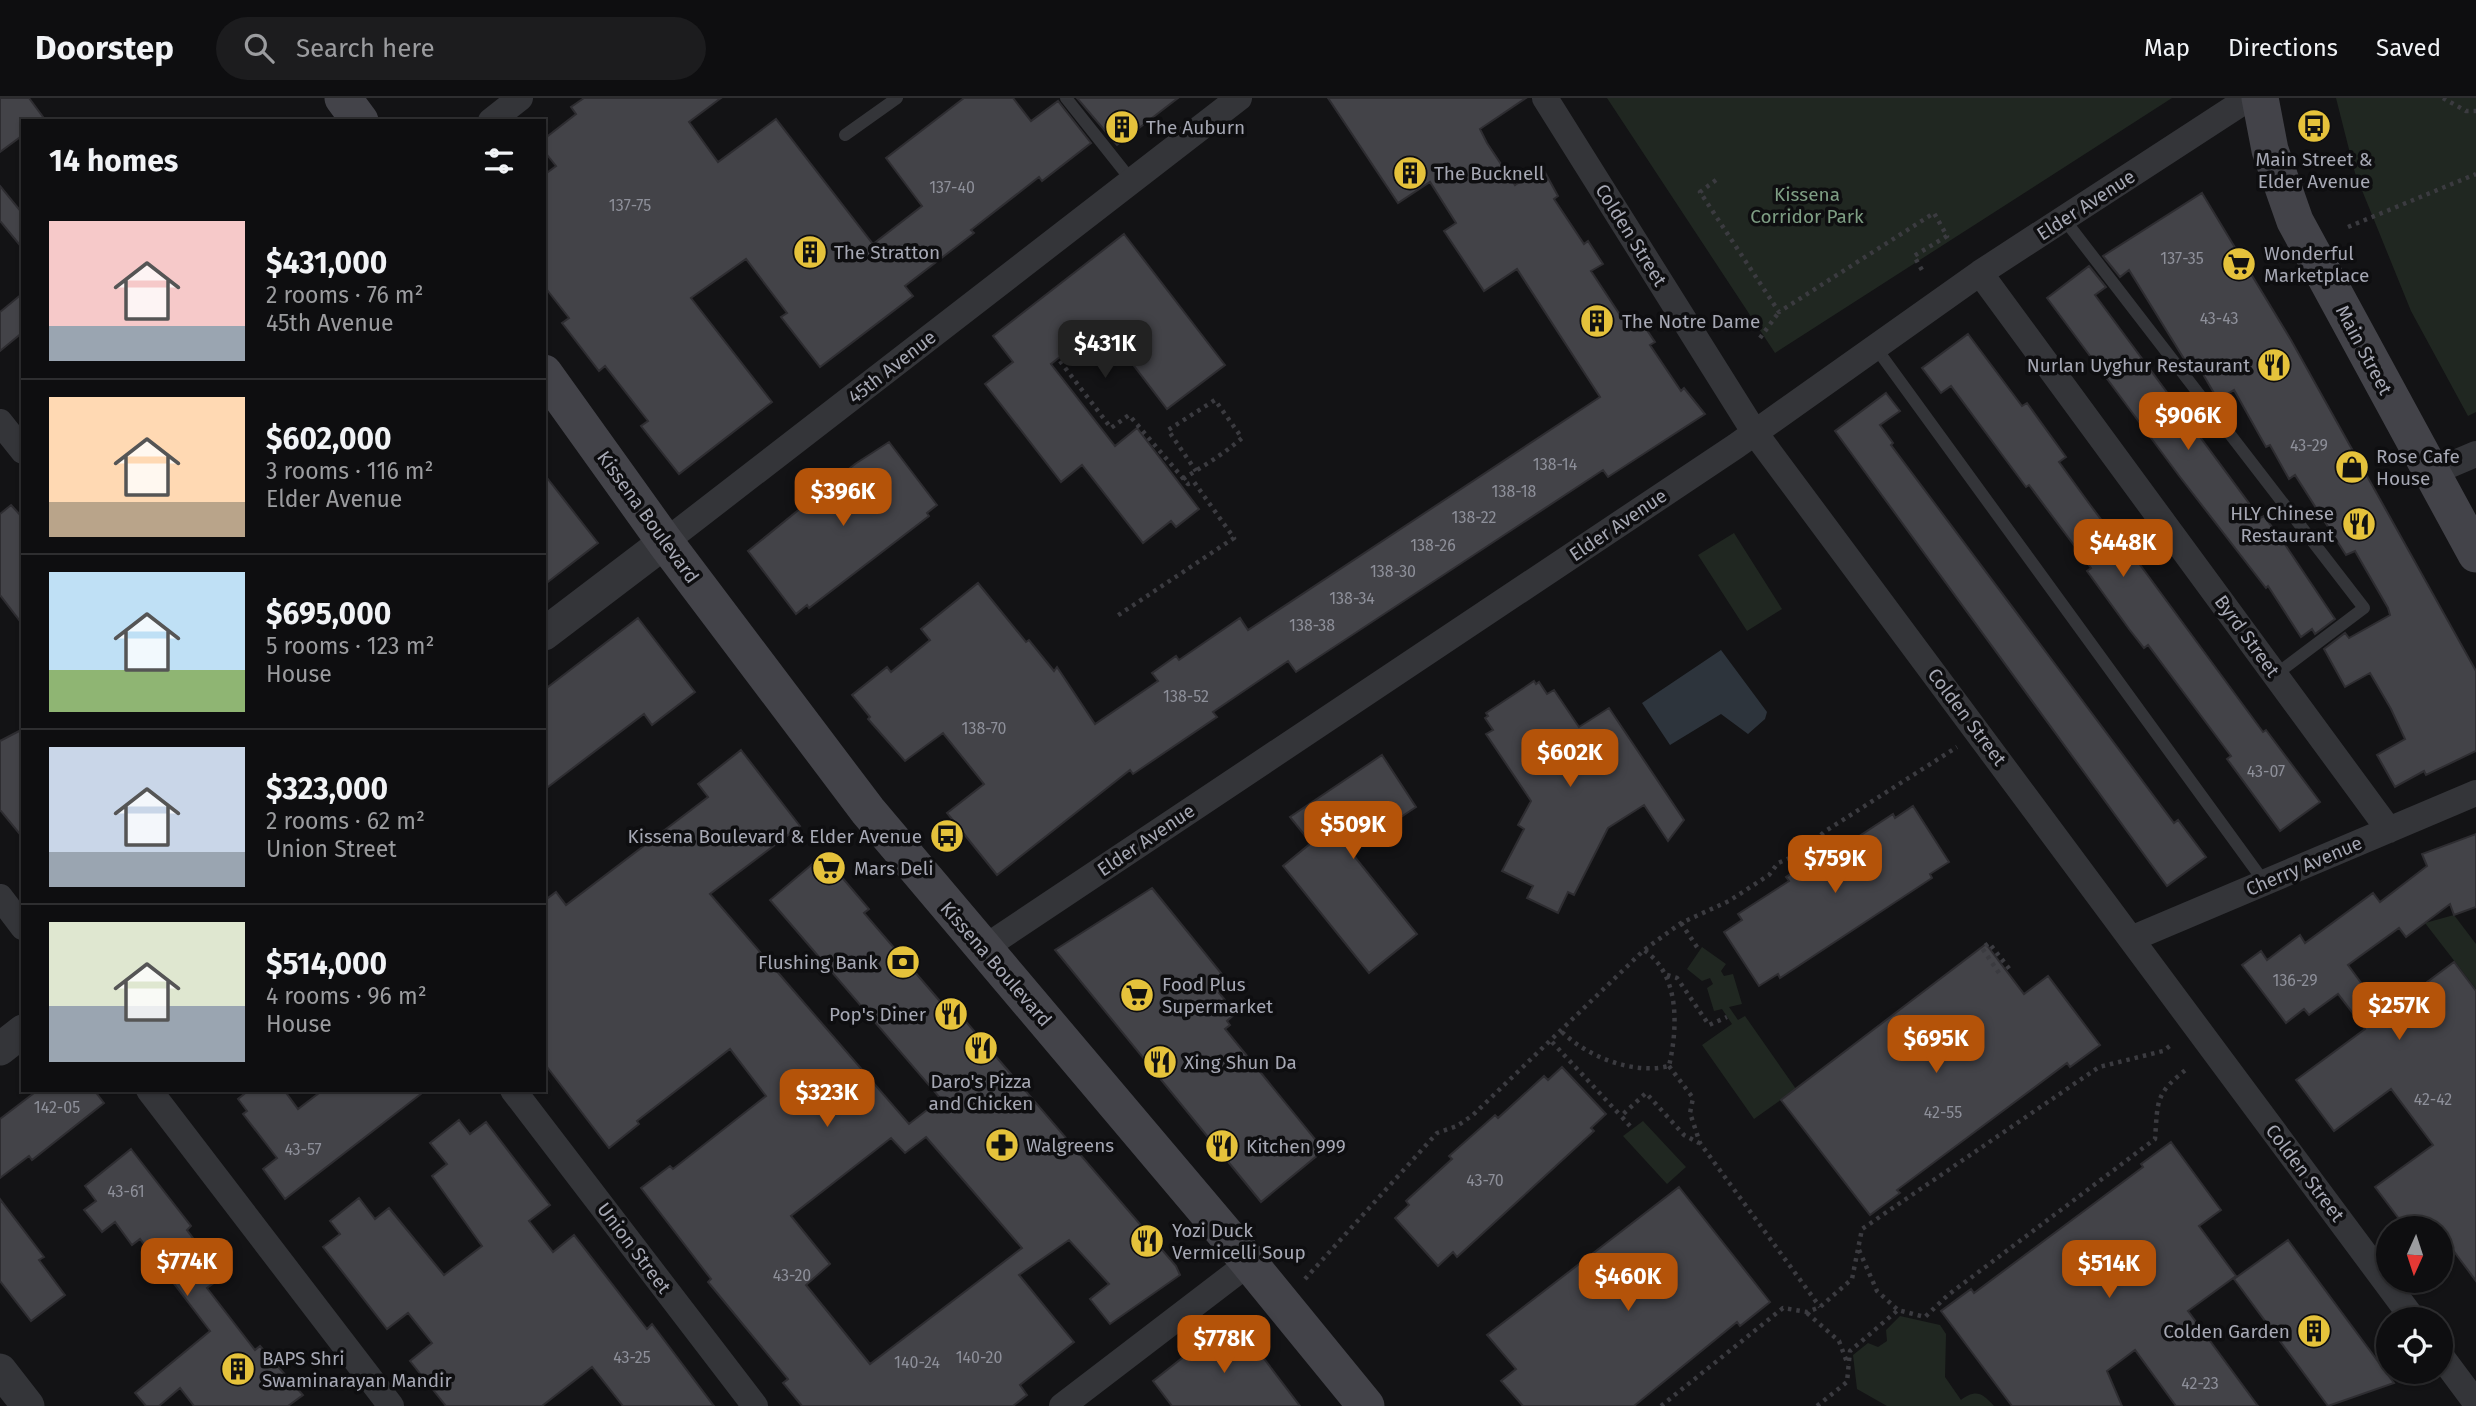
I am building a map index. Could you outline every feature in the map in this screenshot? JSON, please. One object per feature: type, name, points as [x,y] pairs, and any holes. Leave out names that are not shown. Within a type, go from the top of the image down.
[{"type":"main road","points":[[342,98],[358,119]]},
{"type":"main road","name":"Main Street","points":[[2260,98],[2270,150],[2295,221],[2476,554]]},
{"type":"main road","name":"Kissena Boulevard","points":[[546,376],[665,542],[868,811],[1366,1406]]},
{"type":"street","points":[[494,119],[520,98]]},
{"type":"street","name":"45th Avenue","points":[[546,632],[1239,98]]},
{"type":"street","name":"Colden Street","points":[[1545,98],[1755,433],[2404,1307]]},
{"type":"street","name":"Elder Avenue","points":[[984,948],[1755,433],[1980,273],[2249,98]]},
{"type":"street","name":"Byrd Street","points":[[1980,273],[2389,830]]},
{"type":"street","points":[[0,422],[21,448]]},
{"type":"street","points":[[2431,473],[2476,454]]},
{"type":"street","name":"Cherry Avenue","points":[[2131,939],[2476,793]]},
{"type":"street","points":[[0,897],[21,924]]},
{"type":"street","points":[[0,1049],[21,1033]]},
{"type":"street","points":[[151,1092],[391,1406]]},
{"type":"street","name":"Union Street","points":[[515,1092],[755,1406]]},
{"type":"street","points":[[1062,1406],[1249,1263]]},
{"type":"street","points":[[0,1370],[28,1406]]},
{"type":"street","points":[[2453,1372],[2476,1403]]},
{"type":"lane","points":[[845,135],[897,98]]},
{"type":"lane","points":[[1066,98],[1132,181]]},
{"type":"lane","points":[[2064,219],[2364,608],[2275,675]]},
{"type":"lane","points":[[1876,348],[2264,883]]},
{"type":"path","points":[[2443,98],[2466,111],[2476,111]]},
{"type":"path","points":[[2348,227],[2476,174]]},
{"type":"path","points":[[1716,180],[1700,192],[1779,312]]},
{"type":"path","points":[[1760,338],[1779,312],[1934,214],[1947,236],[1914,256],[1922,270]]},
{"type":"path","points":[[1060,361],[1111,428],[1129,415],[1183,479],[1188,484],[1194,482],[1234,538],[1117,616]]},
{"type":"path","points":[[1183,479],[1196,471],[1242,438],[1212,399],[1168,430],[1196,471]]},
{"type":"path","points":[[1305,1279],[1437,1133],[1457,1126],[1473,1115],[1552,1042],[1644,950],[1681,923],[1729,901],[1769,875],[1778,863],[1802,853],[1824,832],[1978,732]]},
{"type":"path","points":[[1681,923],[1699,950]]},
{"type":"path","points":[[1999,973],[1982,948],[1989,943],[2011,971]]},
{"type":"path","points":[[1644,950],[1657,959],[1667,975],[1674,1018],[1668,1066],[1693,1098],[1690,1113],[1700,1143],[1820,1307]]},
{"type":"path","points":[[1667,975],[1677,978],[1709,1025],[1727,1017]]},
{"type":"path","points":[[1562,1032],[1583,1048],[1635,1068],[1653,1070],[1668,1066]]},
{"type":"path","points":[[1552,1042],[1630,1126]]},
{"type":"path","points":[[1661,1406],[1783,1308],[1807,1312],[1820,1307],[1852,1279],[1862,1228],[2099,1066],[2163,1051],[2171,1045]]},
{"type":"path","points":[[1859,1249],[1877,1291],[1898,1310],[1925,1317],[1948,1295],[2155,1139],[2158,1098],[2169,1083],[2188,1068]]},
{"type":"path","points":[[1621,1116],[1646,1093],[1684,1135],[1700,1143]]},
{"type":"path","points":[[1817,1406],[1847,1382],[1850,1351],[1898,1310]]},
{"type":"path","points":[[1807,1312],[1839,1341],[1848,1366]]},
{"type":"green space","name":"Kissena Corridor Park","points":[[1607,98],[2172,98],[1775,353]]},
{"type":"green space","points":[[2336,98],[2476,98],[2476,412],[2468,416],[2411,311],[2355,173]]},
{"type":"green space","points":[[1734,533],[1782,609],[1747,631],[1698,555]]},
{"type":"green space","points":[[2454,915],[2476,944],[2476,989],[2425,923]]},
{"type":"green space","points":[[1702,947],[1726,964],[1721,971],[1724,976],[1733,974],[1742,1004],[1729,1007],[1738,1020],[1745,1016],[1796,1089],[1754,1119],[1702,1045],[1732,1024],[1722,1009],[1714,1011],[1707,988],[1713,984],[1710,978],[1702,981],[1687,969]]},
{"type":"green space","points":[[1643,1121],[1686,1167],[1667,1184],[1623,1136]]},
{"type":"green space","points":[[1900,1316],[1940,1325],[1946,1334],[1945,1377],[1961,1400],[1971,1394],[1979,1394],[1994,1406],[1887,1406],[1857,1389],[1853,1355],[1868,1343],[1878,1347],[1887,1341],[1886,1330]]},
{"type":"shaded area","points":[[1721,650],[1767,712],[1765,719],[1748,734],[1721,714],[1670,745],[1642,703]]},
{"type":"building","points":[[0,98],[29,98],[45,119],[21,119],[21,136],[0,152]]},
{"type":"building","points":[[584,98],[721,98],[689,122],[718,162],[776,119],[873,244],[922,206],[886,158],[964,98],[1013,98],[1031,121],[1058,101],[1091,143],[1042,181],[1039,177],[971,230],[974,233],[905,286],[913,296],[820,367],[781,317],[787,313],[746,259],[691,298],[772,402],[679,474],[641,426],[648,421],[605,366],[599,371],[562,323],[569,318],[546,289],[546,174],[556,166],[546,154],[546,137],[576,114],[571,107]]},
{"type":"building","name":"The Auburn","points":[[1077,98],[1178,98],[1117,145]]},
{"type":"building","points":[[1328,98],[1526,98],[1480,129],[1487,143],[1515,185],[1542,167],[1558,196],[1554,199],[1584,244],[1588,241],[1603,264],[1591,271],[1628,327],[1640,320],[1655,342],[1650,345],[1681,391],[1684,388],[1705,414],[1608,477],[1603,470],[1296,672],[1288,661],[1213,712],[1217,717],[1133,774],[1130,770],[997,875],[947,813],[984,784],[943,733],[905,761],[868,719],[870,717],[852,695],[887,667],[891,672],[930,640],[921,629],[978,583],[1026,642],[1029,640],[1054,671],[1057,667],[1095,724],[1158,681],[1152,673],[1176,656],[1179,660],[1240,618],[1248,630],[1600,397],[1517,269],[1484,291],[1444,231],[1456,223],[1430,182],[1398,203]]},
{"type":"building","points":[[0,186],[21,212],[21,247],[0,221]]},
{"type":"building","points":[[2202,193],[2291,340],[2476,671],[2476,751],[2426,775],[2424,771],[2395,787],[2377,755],[2405,739],[2391,709],[2370,673],[2345,687],[2324,649],[2345,633],[2349,638],[2390,615],[2388,608],[2355,551],[2346,555],[2295,475],[2289,479],[2270,445],[2266,447],[2234,390],[2218,400],[2193,357],[2186,362],[2129,270],[2120,277],[2103,256]]},
{"type":"building","points":[[1124,234],[1225,365],[1167,409],[1102,324],[1051,364],[1115,446],[1137,428],[1199,509],[1176,527],[1171,521],[1143,543],[1082,465],[1061,482],[985,384],[1013,362],[993,336]]},
{"type":"building","points":[[2089,266],[2106,287],[2095,295],[2260,518],[2264,516],[2284,543],[2335,619],[2315,634],[2312,629],[2301,637],[2268,586],[2266,588],[2180,477],[2047,298]]},
{"type":"building","points":[[21,295],[21,334],[0,351],[0,312]]},
{"type":"building","points":[[1968,334],[2022,406],[2027,403],[2066,457],[2059,462],[2091,506],[2121,546],[2124,543],[2263,732],[2266,730],[2320,802],[2280,831],[2227,759],[2231,756],[2148,645],[2144,648],[2129,629],[2087,571],[2091,568],[2029,485],[2026,487],[1951,386],[1941,393],[1922,368]]},
{"type":"building","points":[[1886,393],[1900,411],[1880,425],[1893,443],[1891,445],[2174,823],[2178,820],[2206,857],[2167,886],[1835,431]]},
{"type":"building","points":[[889,442],[937,505],[927,513],[929,516],[809,608],[807,605],[796,614],[748,551],[855,464]]},
{"type":"building","points":[[546,477],[598,543],[546,583]]},
{"type":"building","points":[[11,505],[21,516],[21,622],[0,595],[0,514]]},
{"type":"building","points":[[638,618],[695,692],[652,725],[644,714],[546,788],[546,688]]},
{"type":"building","points":[[1534,681],[1536,684],[1539,682],[1547,694],[1554,690],[1579,727],[1609,708],[1684,820],[1668,841],[1644,805],[1608,828],[1574,895],[1568,892],[1558,913],[1527,898],[1533,886],[1502,871],[1524,829],[1518,825],[1531,801],[1486,734],[1493,730],[1485,718],[1488,716],[1486,713]]},
{"type":"building","points":[[21,730],[21,836],[0,810],[0,741]]},
{"type":"building","points":[[741,750],[800,826],[710,894],[909,1124],[941,1099],[770,900],[823,855],[869,909],[864,913],[945,1007],[950,1003],[1176,1266],[1180,1275],[1110,1324],[1090,1299],[1109,1284],[1069,1240],[1019,1275],[1074,1342],[1020,1385],[1027,1395],[1013,1406],[802,1406],[783,1383],[788,1379],[708,1282],[711,1279],[641,1188],[670,1166],[673,1169],[766,1096],[730,1049],[637,1121],[639,1124],[609,1148],[546,1066],[546,900],[556,892],[566,905],[708,797],[698,784]],"holes":[[[926,1137],[1022,1248],[870,1364],[806,1285],[830,1264],[791,1216],[891,1138],[905,1153]]]},
{"type":"building","points":[[1382,755],[1416,807],[1350,851],[1417,934],[1369,973],[1283,866],[1311,843],[1290,817]]},
{"type":"building","points":[[1913,806],[1949,862],[1930,874],[1932,878],[1780,978],[1778,974],[1759,986],[1724,932],[1742,920],[1738,914],[1789,881],[1786,877],[1838,843],[1841,848],[1893,814],[1895,818]]},
{"type":"building","points":[[2476,834],[2476,907],[2454,915],[2450,904],[2406,937],[2399,928],[2348,965],[2376,1003],[2387,995],[2395,1006],[2454,962],[2476,991],[2476,1281],[2454,1251],[2454,1216],[2397,1216],[2375,1187],[2433,1145],[2391,1089],[2334,1131],[2296,1080],[2365,1029],[2338,994],[2309,1015],[2304,1009],[2286,1023],[2242,965],[2261,951],[2267,960],[2300,935],[2305,943],[2373,893],[2380,902],[2427,866],[2422,854]]},
{"type":"building","points":[[1152,888],[1230,984],[1219,993],[1236,1013],[1227,1021],[1230,1025],[1225,1029],[1324,1150],[1261,1202],[1055,950]]},
{"type":"building","points":[[1986,944],[2024,994],[2048,976],[2100,1045],[2070,1067],[2067,1063],[1897,1190],[1900,1193],[1870,1215],[1781,1100]]},
{"type":"building","points":[[1562,1067],[1606,1114],[1591,1128],[1594,1131],[1457,1257],[1453,1252],[1438,1266],[1395,1218],[1409,1205],[1406,1201],[1452,1159],[1449,1156],[1495,1115],[1498,1118],[1544,1076],[1548,1080]]},
{"type":"building","points":[[35,1092],[96,1092],[104,1103],[32,1160],[29,1156],[0,1178],[0,1119]]},
{"type":"building","points":[[247,1092],[285,1092],[298,1109],[320,1092],[423,1092],[285,1199],[263,1169],[277,1158],[243,1114],[247,1111],[238,1099]]},
{"type":"building","points":[[459,1120],[470,1134],[486,1122],[550,1205],[529,1221],[553,1252],[574,1235],[647,1329],[652,1324],[714,1406],[623,1406],[592,1367],[542,1406],[446,1406],[410,1361],[432,1343],[408,1313],[387,1329],[323,1247],[340,1234],[330,1221],[359,1198],[375,1219],[389,1208],[444,1275],[482,1246],[432,1176],[447,1164],[430,1143]]},
{"type":"building","points":[[2171,1142],[2221,1210],[2199,1226],[2236,1276],[2188,1311],[2258,1406],[2176,1406],[2135,1350],[2107,1371],[2122,1406],[2012,1406],[1941,1311],[1971,1289],[1974,1293],[2143,1167],[2141,1164]]},
{"type":"building","points":[[131,1149],[191,1226],[187,1230],[222,1277],[207,1288],[255,1350],[260,1346],[303,1395],[288,1406],[194,1406],[180,1388],[159,1406],[146,1406],[135,1393],[210,1331],[140,1239],[132,1245],[115,1222],[102,1232],[84,1210],[96,1201],[85,1186]]},
{"type":"building","points":[[1679,1187],[1770,1302],[1740,1326],[1737,1322],[1634,1406],[1523,1406],[1501,1381],[1516,1369],[1487,1335]]},
{"type":"building","points":[[0,1199],[44,1257],[39,1260],[65,1295],[31,1321],[0,1281]]},
{"type":"building","name":"Colden Garden","points":[[2288,1240],[2376,1359],[2376,1384],[2391,1384],[2328,1406],[2234,1279]]},
{"type":"building","points":[[1233,1318],[1300,1406],[1172,1406],[1153,1381]]},
{"type":"place","name":"Main Street & Elder Avenue","points":[[2314,126]]},
{"type":"place","name":"The Auburn","points":[[1122,127]]},
{"type":"place","name":"The Bucknell","points":[[1410,173]]},
{"type":"place","name":"The Stratton","points":[[810,252]]},
{"type":"place","name":"Wonderful Marketplace","points":[[2239,264]]},
{"type":"place","name":"The Notre Dame","points":[[1597,321]]},
{"type":"place","name":"Nurlan Uyghur Restaurant","points":[[2274,365]]},
{"type":"place","name":"Rose Cafe House","points":[[2352,467]]},
{"type":"place","name":"HLY Chinese Restaurant","points":[[2359,524]]},
{"type":"place","name":"Kissena Boulevard & Elder Avenue","points":[[947,836]]},
{"type":"place","name":"Mars Deli","points":[[829,868]]},
{"type":"place","name":"Flushing Bank","points":[[903,962]]},
{"type":"place","name":"Food Plus Supermarket","points":[[1137,995]]},
{"type":"place","name":"Pop's Diner","points":[[951,1014]]},
{"type":"place","name":"Daro's Pizza and Chicken","points":[[981,1048]]},
{"type":"place","name":"Xing Shun Da","points":[[1160,1062]]},
{"type":"place","name":"Walgreens","points":[[1002,1145]]},
{"type":"place","name":"Kitchen 999","points":[[1222,1146]]},
{"type":"place","name":"Yozi Duck Vermicelli Soup","points":[[1147,1241]]},
{"type":"place","name":"Colden Garden","points":[[2314,1331]]},
{"type":"place","name":"BAPS Shri Swaminarayan Mandir","points":[[238,1369]]}]
